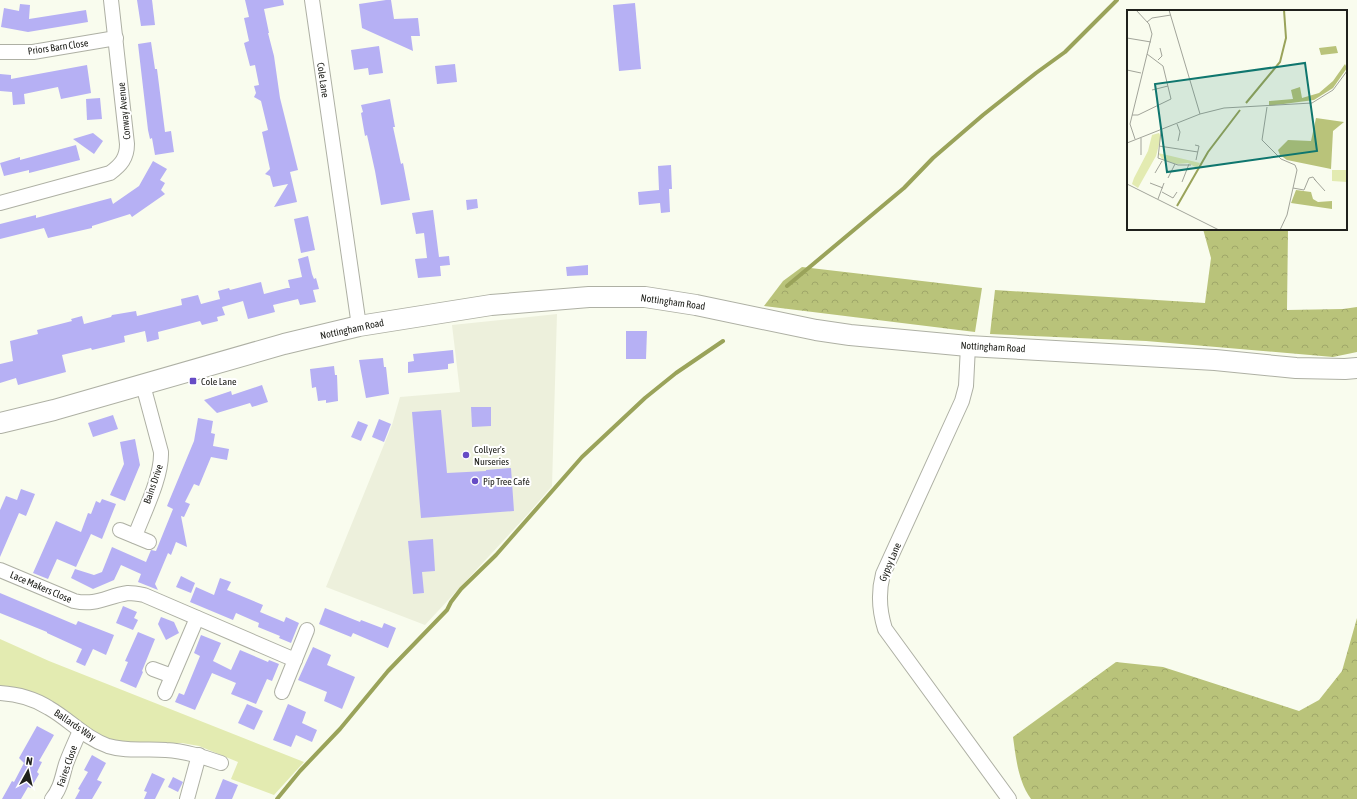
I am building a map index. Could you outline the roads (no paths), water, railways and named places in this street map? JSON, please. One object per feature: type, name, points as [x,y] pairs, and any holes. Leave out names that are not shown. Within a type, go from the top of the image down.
[{"type":"main road","name":"Nottingham Road","points":[[0,423],[54,410],[284,344],[358,326],[491,305],[588,297],[645,297],[696,305],[816,330],[850,335],[968,346],[1201,359],[1296,368],[1357,368]]},
{"type":"street","name":"Conway Avenue","points":[[0,203],[110,173],[123,161],[127,151],[127,144],[111,0]]},
{"type":"street","name":"Cole Lane","points":[[312,0],[358,326]]},
{"type":"street","name":"Priors Barn Close","points":[[0,52],[34,52],[116,38]]},
{"type":"street","name":"Gypsy Lane","points":[[968,346],[966,386],[962,401],[883,574],[879,599],[885,629],[1009,799]]},
{"type":"street","name":"Bains Drive","points":[[134,536],[159,474],[162,460],[143,385]]},
{"type":"street","points":[[120,530],[149,542]]},
{"type":"street","name":"Lace Makers Close","points":[[0,570],[82,603],[97,602],[128,593],[144,595],[295,660]]},
{"type":"street","points":[[165,693],[197,618]]},
{"type":"street","points":[[282,692],[307,630]]},
{"type":"street","points":[[154,669],[172,676]]},
{"type":"street","name":"Ballards Way","points":[[0,693],[20,696],[38,702],[50,708],[80,731],[108,746],[131,750],[164,750],[184,752],[199,755],[222,764]]},
{"type":"street","name":"Faires Close","points":[[52,799],[61,783],[66,764],[80,731]]},
{"type":"street","points":[[187,799],[199,755]]},
{"type":"waterway","points":[[787,286],[904,188],[933,158],[983,115],[1065,52],[1117,0]]},
{"type":"waterway","points":[[277,799],[300,771],[340,729],[388,671],[447,610],[461,589],[496,555],[582,457],[645,398],[676,373],[723,341]]},
{"type":"place","name":"Cole Lane","points":[[193,381]]},
{"type":"place","name":"Collyer's Nurseries","points":[[466,455]]},
{"type":"place","name":"Pip Tree Café","points":[[475,481]]}]
